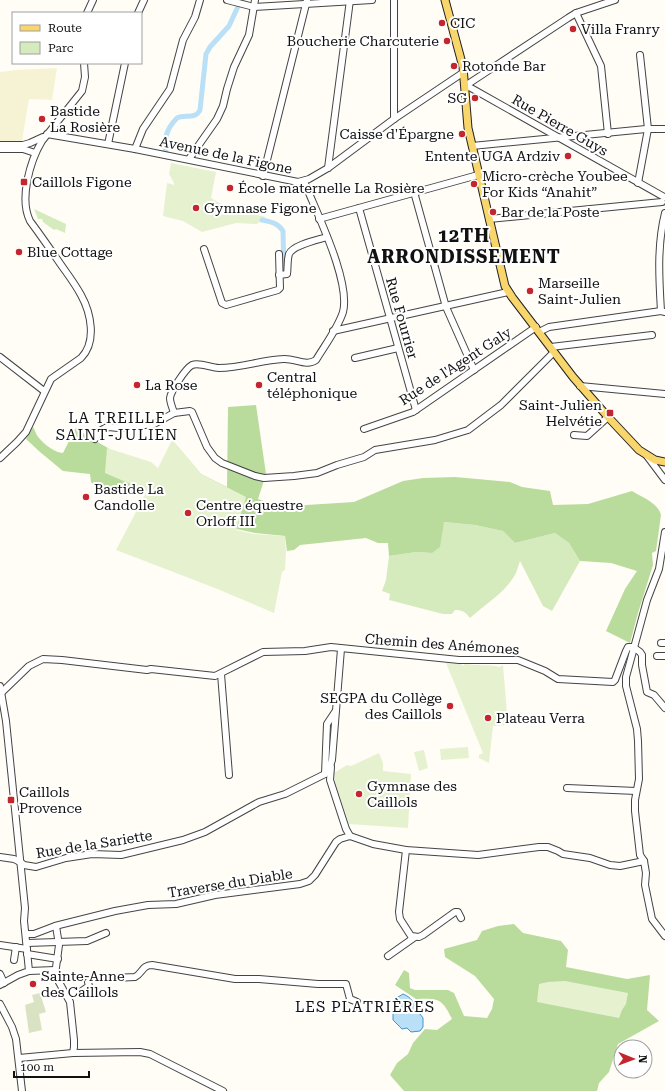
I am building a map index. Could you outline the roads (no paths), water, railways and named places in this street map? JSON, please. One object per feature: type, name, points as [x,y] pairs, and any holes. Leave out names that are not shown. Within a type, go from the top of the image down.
[{"type":"main road","points":[[445,0],[464,72],[468,128],[504,285],[580,386],[608,417],[639,450],[655,460],[665,462]]},
{"type":"street","points":[[87,12],[93,0]]},
{"type":"street","points":[[138,12],[144,0]]},
{"type":"street","points":[[135,149],[142,129],[170,89],[183,40],[195,17],[200,0]]},
{"type":"street","points":[[227,0],[254,7],[306,2],[372,0]]},
{"type":"street","points":[[189,159],[217,120],[224,106],[227,89],[232,74],[241,50],[249,35],[256,0]]},
{"type":"street","points":[[394,0],[394,119]]},
{"type":"street","points":[[465,86],[576,13],[615,0]]},
{"type":"street","points":[[328,168],[350,1]]},
{"type":"street","points":[[263,176],[306,2]]},
{"type":"street","points":[[576,13],[601,66],[608,134]]},
{"type":"street","points":[[638,183],[648,129],[640,55]]},
{"type":"street","points":[[0,458],[26,432],[44,391],[51,379],[84,355],[90,345],[91,331],[85,304],[80,293],[28,216],[25,203],[30,168],[35,153],[46,135],[82,91],[85,76],[84,64]]},
{"type":"street","points":[[108,144],[125,64]]},
{"type":"street","name":"Avenue de la Figone","points":[[46,135],[163,154],[263,176],[298,182],[315,176],[328,168],[394,119],[464,72]]},
{"type":"street","name":"Rue Pierre Guys","points":[[465,86],[638,183],[664,201]]},
{"type":"street","points":[[472,146],[648,129],[665,129]]},
{"type":"street","points":[[0,145],[30,143],[46,135]]},
{"type":"street","points":[[0,149],[23,149],[35,153]]},
{"type":"street","points":[[320,219],[478,175]]},
{"type":"street","points":[[174,413],[171,395],[184,372],[194,364],[216,368],[228,368],[284,359],[312,363],[316,360],[332,335],[343,311],[344,303],[340,276],[336,259],[304,181]]},
{"type":"street","points":[[414,192],[446,307],[474,370]]},
{"type":"street","points":[[489,219],[664,201]]},
{"type":"street","name":"Rue Fourrier","points":[[359,208],[416,410]]},
{"type":"street","points":[[663,312],[660,249],[662,226],[665,214]]},
{"type":"street","points":[[282,275],[288,272],[288,260],[291,251],[327,237]]},
{"type":"street","points":[[204,249],[222,303],[226,305],[278,290],[280,288],[282,275],[279,254]]},
{"type":"street","points":[[333,331],[508,292]]},
{"type":"street","name":"Rue de l'Agent Galy","points":[[364,429],[416,410],[474,370],[538,330],[663,312]]},
{"type":"street","points":[[95,439],[100,431],[105,428],[154,424],[174,413],[190,411],[192,412],[208,447],[215,458],[222,463],[264,478],[302,475],[364,457],[375,450],[434,440],[468,430],[501,405],[553,349],[652,335]]},
{"type":"street","points":[[355,358],[398,348]]},
{"type":"street","points":[[0,357],[44,391]]},
{"type":"street","points":[[580,386],[665,394]]},
{"type":"street","points":[[574,435],[587,436],[608,417]]},
{"type":"street","points":[[647,456],[665,480]]},
{"type":"street","name":"Chemin des Anémones","points":[[1,691],[29,666],[43,659],[215,676],[263,652],[305,651],[331,646],[459,660],[518,660],[545,671],[558,679],[613,682],[626,650],[628,647],[633,647],[647,600],[659,569],[665,532]]},
{"type":"street","points":[[665,708],[654,695],[647,692],[642,665],[642,655],[633,647],[626,672],[625,682],[637,729],[638,741],[638,779],[635,800],[636,824],[640,855],[644,862],[646,873],[644,885],[652,919],[665,936]]},
{"type":"street","points":[[341,648],[330,780],[346,830],[350,836],[373,844],[406,850],[478,855],[548,847],[563,854],[590,858],[610,865],[620,866],[644,862]]},
{"type":"street","points":[[657,656],[665,656]]},
{"type":"street","points":[[221,674],[229,775]]},
{"type":"street","points":[[1,691],[10,750],[25,908],[24,921],[28,971]]},
{"type":"street","points":[[330,780],[325,774],[327,724],[336,711]]},
{"type":"street","points":[[325,774],[331,764]]},
{"type":"street","name":"Rue de la Sariette","points":[[0,857],[20,862],[24,865],[36,867],[66,858],[92,854],[121,855],[183,840],[205,832],[259,802],[285,794],[325,774]]},
{"type":"street","points":[[567,788],[636,791]]},
{"type":"street","name":"Traverse du Diable","points":[[26,934],[34,934],[56,926],[130,908],[176,904],[215,895],[300,884],[309,881],[315,875],[336,842],[350,836]]},
{"type":"street","points":[[406,850],[399,912],[400,919],[411,936],[415,937]]},
{"type":"street","points":[[388,956],[455,912],[458,912],[461,918]]},
{"type":"street","points":[[56,926],[58,959],[55,975],[70,1002],[74,1047],[72,1053]]},
{"type":"street","points":[[27,949],[58,941],[87,941],[106,933]]},
{"type":"street","points":[[0,945],[27,949],[58,959]]},
{"type":"street","points":[[14,960],[16,947]]},
{"type":"street","points":[[65,993],[79,992],[89,986],[88,982],[91,979],[135,977],[138,976],[144,967],[152,965],[242,980],[259,979],[346,984],[350,999],[357,1002]]},
{"type":"street","points":[[0,974],[2,984],[28,971],[55,970]]},
{"type":"street","points":[[1,1007],[12,1027],[16,1039],[22,1091]]},
{"type":"street","points":[[18,1058],[72,1053],[140,1052],[150,1054],[223,1091]]},
{"type":"water","points":[[403,994],[412,1001],[415,1005],[416,1011],[423,1018],[423,1027],[420,1031],[411,1032],[407,1028],[402,1029],[393,1020],[393,1012],[395,1007],[393,1000]]},
{"type":"waterway","points":[[167,157],[165,141],[170,127],[177,118],[193,116],[200,110],[206,54],[210,47],[229,26],[241,0]]},
{"type":"waterway","points":[[262,220],[277,225],[283,231],[284,272]]},
{"type":"place","name":"CIC","points":[[442,23]]},
{"type":"place","name":"Villa Franry","points":[[573,29]]},
{"type":"place","name":"Boucherie Charcuterie","points":[[447,41]]},
{"type":"place","name":"Rotonde Bar","points":[[454,66]]},
{"type":"place","name":"SG","points":[[475,98]]},
{"type":"place","name":"Bastide La Rosière","points":[[42,119]]},
{"type":"place","name":"Caisse d'Épargne","points":[[462,134]]},
{"type":"place","name":"Entente UGA Ardziv","points":[[568,156]]},
{"type":"place","name":"Caillols Figone","points":[[24,182]]},
{"type":"place","name":"Micro-crèche Youbee For Kids “Anahit”","points":[[474,184]]},
{"type":"place","name":"École maternelle La Rosière","points":[[230,188]]},
{"type":"place","name":"Gymnase Figone","points":[[196,208]]},
{"type":"place","name":"Bar de la Poste","points":[[493,212]]},
{"type":"place","name":"Blue Cottage","points":[[19,252]]},
{"type":"place","name":"Marseille Saint-Julien","points":[[530,291]]},
{"type":"place","name":"La Rose","points":[[137,385]]},
{"type":"place","name":"Central téléphonique","points":[[259,385]]},
{"type":"place","name":"Saint-Julien Helvétie","points":[[610,413]]},
{"type":"place","name":"Bastide La Candolle","points":[[86,497]]},
{"type":"place","name":"Centre équestre Orloff III","points":[[188,513]]},
{"type":"place","name":"SEGPA du Collège des Caillols","points":[[450,706]]},
{"type":"place","name":"Plateau Verra","points":[[488,718]]},
{"type":"place","name":"Gymnase des Caillols","points":[[359,794]]},
{"type":"place","name":"Caillols Provence","points":[[11,800]]},
{"type":"place","name":"Sainte-Anne des Caillols","points":[[33,984]]},
{"type":"district","name":"12TH ARRONDISSEMENT","points":[[464,245]]},
{"type":"district","name":"LA TREILLE SAINT-JULIEN","points":[[117,426]]},
{"type":"district","name":"LES PLATRIÈRES","points":[[365,1007]]}]
